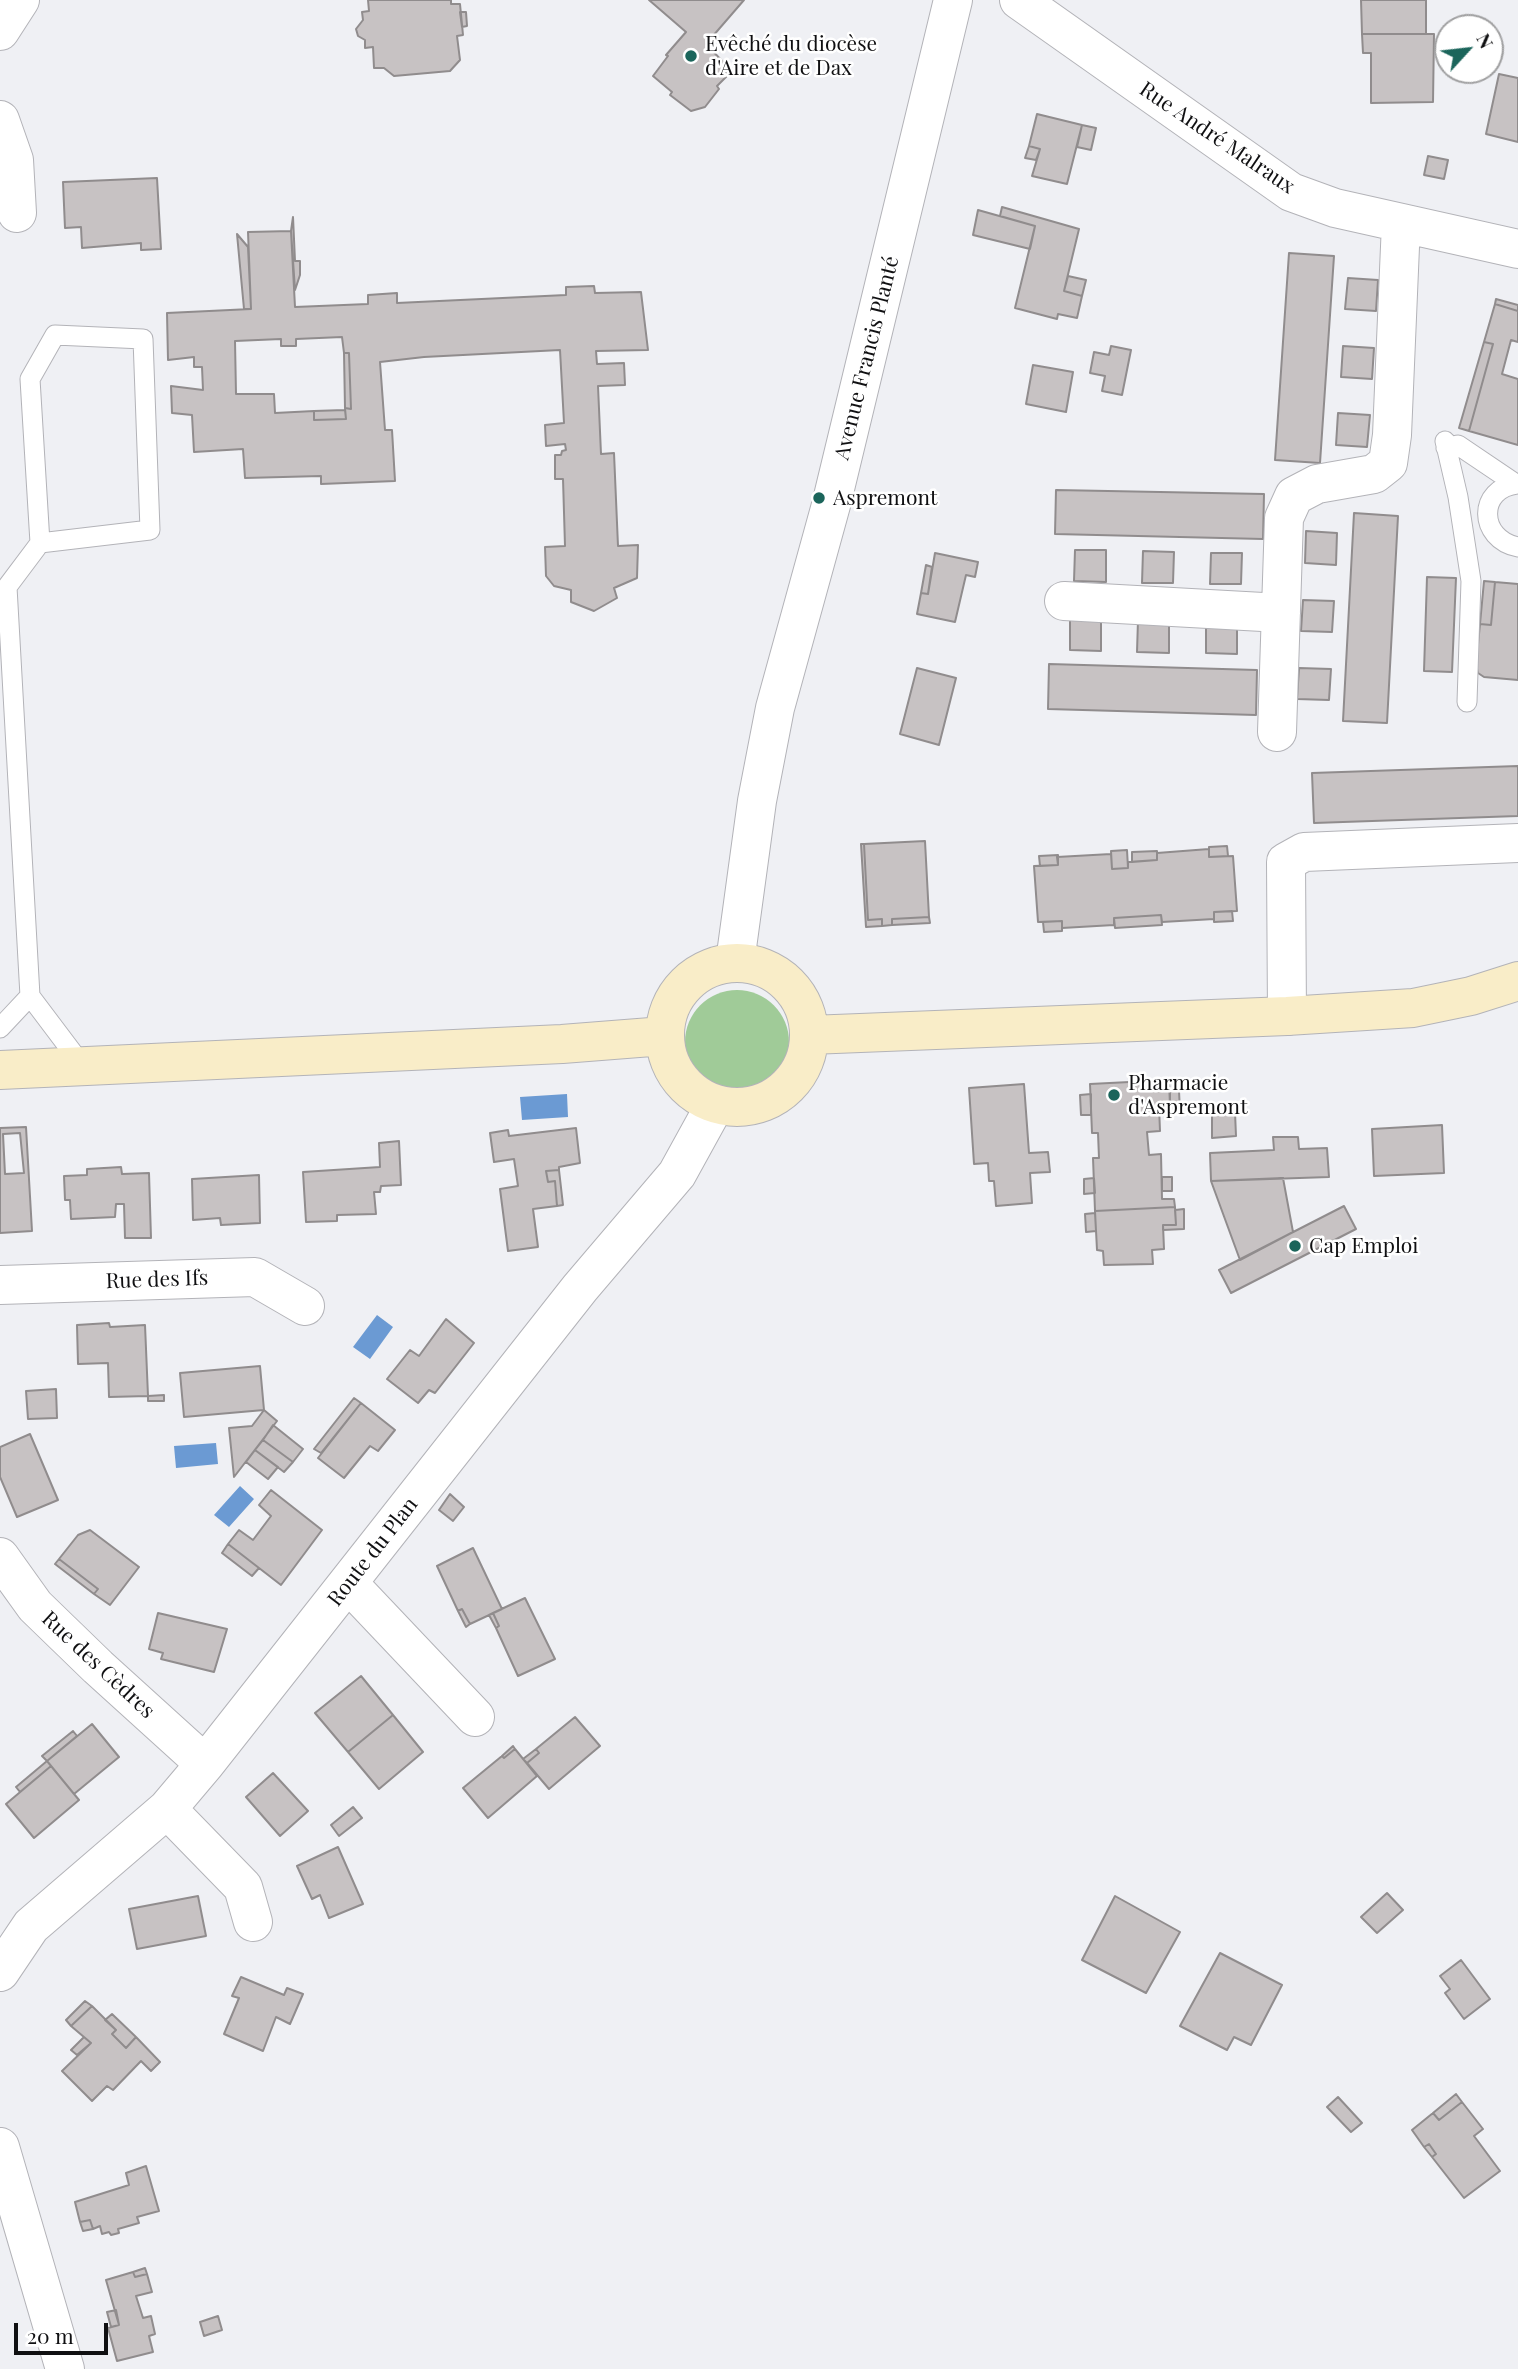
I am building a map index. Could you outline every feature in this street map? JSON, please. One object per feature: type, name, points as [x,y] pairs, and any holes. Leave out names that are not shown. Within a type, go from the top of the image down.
[{"type":"main road","points":[[735,962],[758,965],[779,975],[795,991],[801,1002],[806,1012],[810,1035],[800,1073],[788,1088],[772,1099],[754,1106],[734,1108],[715,1105],[695,1094],[679,1078],[668,1058],[664,1036],[668,1014],[677,993],[693,977],[713,967],[735,962]]},
{"type":"main road","points":[[810,1035],[1287,1016],[1413,1008],[1471,996],[1518,981]]},
{"type":"main road","points":[[0,1070],[562,1044],[664,1036]]},
{"type":"street","points":[[0,31],[20,0]]},
{"type":"street","name":"Avenue Francis Planté","points":[[735,962],[757,802],[775,708],[831,505],[953,0]]},
{"type":"street","name":"Rue André Malraux","points":[[1019,0],[1291,192],[1335,208],[1518,249]]},
{"type":"street","points":[[0,120],[14,159],[17,213]]},
{"type":"street","points":[[1277,732],[1284,518],[1294,496],[1317,484],[1374,474],[1388,463],[1392,435],[1401,223]]},
{"type":"street","points":[[1064,601],[1281,613]]},
{"type":"street","points":[[1287,1016],[1286,862],[1304,852],[1518,843]]},
{"type":"street","name":"Route du Plan","points":[[0,1972],[31,1926],[166,1809],[205,1764],[580,1288],[677,1174],[715,1105]]},
{"type":"street","name":"Rue des Ifs","points":[[0,1285],[255,1277],[305,1306]]},
{"type":"street","name":"Rue des Cèdres","points":[[0,1557],[35,1606],[205,1764]]},
{"type":"street","points":[[348,1583],[475,1717]]},
{"type":"street","points":[[166,1809],[243,1886],[253,1922]]},
{"type":"street","points":[[0,2147],[65,2369]]},
{"type":"lane","points":[[40,543],[150,530],[143,339],[55,335],[30,380],[40,543],[7,587],[30,996],[82,1065]]},
{"type":"lane","points":[[1467,702],[1471,581],[1458,497],[1445,444],[1458,444],[1517,484]]},
{"type":"lane","points":[[1517,484],[1507,485],[1493,496],[1487,514],[1491,532],[1505,544],[1518,547]]},
{"type":"lane","points":[[1464,534],[1491,532]]},
{"type":"lane","points":[[0,1028],[30,996]]},
{"type":"green space","points":[[737,990],[757,994],[774,1005],[785,1022],[789,1042],[785,1062],[774,1079],[757,1090],[737,1094],[717,1090],[700,1079],[689,1062],[685,1042],[689,1022],[700,1005],[717,994]]},
{"type":"water","points":[[567,1094],[568,1117],[522,1120],[520,1097]]},
{"type":"water","points":[[377,1315],[393,1327],[370,1359],[353,1347]]},
{"type":"water","points":[[216,1443],[218,1464],[176,1468],[174,1446]]},
{"type":"water","points":[[240,1486],[254,1499],[229,1527],[214,1515]]},
{"type":"building","points":[[368,0],[451,0],[451,4],[460,4],[463,35],[457,36],[460,60],[450,71],[394,76],[384,68],[374,68],[373,47],[365,48],[365,40],[358,36],[356,29],[363,20],[362,12],[369,11]]},
{"type":"building","name":"Evêché du diocèse d'Aire et de Dax","points":[[649,0],[744,0],[706,44],[725,64],[727,76],[717,86],[719,89],[705,107],[691,111],[670,95],[672,92],[653,76],[668,56],[666,55],[686,32]]},
{"type":"building","points":[[1361,0],[1426,0],[1426,34],[1362,34]]},
{"type":"building","points":[[460,12],[466,12],[467,26],[462,27]]},
{"type":"building","points":[[1362,34],[1434,34],[1433,102],[1371,103],[1371,53],[1363,53]]},
{"type":"building","points":[[1504,75],[1518,78],[1518,142],[1486,134],[1497,84],[1504,84]]},
{"type":"building","points":[[1037,114],[1082,125],[1067,184],[1032,176],[1040,149],[1029,146]]},
{"type":"building","points":[[1082,125],[1096,128],[1091,150],[1077,147]]},
{"type":"building","points":[[1029,146],[1040,149],[1036,160],[1025,158]]},
{"type":"building","points":[[1428,156],[1448,160],[1444,179],[1424,175]]},
{"type":"building","points":[[157,178],[161,249],[141,250],[141,243],[82,248],[81,227],[65,228],[63,182]]},
{"type":"building","points":[[1002,207],[1079,229],[1064,291],[1082,296],[1077,318],[1058,314],[1057,319],[1015,308],[1035,226],[1000,216]]},
{"type":"building","points":[[978,210],[1035,226],[1030,249],[973,235]]},
{"type":"building","points":[[293,217],[295,261],[300,261],[300,275],[295,290],[291,231]]},
{"type":"building","points":[[291,231],[295,307],[368,304],[368,295],[397,293],[397,303],[566,295],[566,287],[594,286],[595,293],[641,292],[648,350],[596,351],[597,364],[624,363],[625,385],[598,386],[601,454],[614,453],[618,546],[638,545],[637,578],[614,588],[617,598],[594,611],[571,602],[571,590],[554,586],[546,576],[545,547],[565,546],[563,479],[555,479],[555,455],[561,455],[562,451],[566,450],[565,444],[546,446],[545,425],[564,423],[560,350],[380,362],[385,430],[392,430],[395,481],[321,484],[321,476],[245,478],[243,449],[194,452],[192,415],[172,413],[171,386],[203,390],[202,367],[194,367],[194,357],[168,360],[167,313],[251,309],[248,232]],"holes":[[[342,337],[344,353],[349,353],[351,409],[345,408],[346,419],[314,420],[314,411],[275,413],[274,394],[236,394],[235,341],[281,339],[281,346],[296,346],[296,339]]]},
{"type":"building","points":[[237,234],[248,247],[251,309],[244,309]]},
{"type":"building","points":[[1289,253],[1334,256],[1320,463],[1275,460]]},
{"type":"building","points":[[1068,276],[1086,280],[1082,296],[1064,291]]},
{"type":"building","points":[[1348,278],[1378,280],[1376,311],[1345,309]]},
{"type":"building","points":[[1496,299],[1518,305],[1518,311],[1495,304]]},
{"type":"building","points":[[1495,304],[1518,311],[1518,342],[1511,340],[1502,374],[1518,379],[1518,445],[1469,431],[1493,344],[1484,342]]},
{"type":"building","points":[[1484,342],[1493,344],[1469,431],[1459,428]]},
{"type":"building","points":[[1111,346],[1131,350],[1122,395],[1102,391],[1105,376],[1090,373],[1094,352],[1109,355]]},
{"type":"building","points":[[1343,346],[1374,348],[1372,379],[1341,377]]},
{"type":"building","points":[[344,353],[349,353],[351,409],[345,408]]},
{"type":"building","points":[[1033,365],[1073,372],[1066,412],[1026,404]]},
{"type":"building","points":[[345,410],[346,419],[314,420],[314,411]]},
{"type":"building","points":[[1338,413],[1370,415],[1367,447],[1336,445]]},
{"type":"building","points":[[1056,490],[1264,494],[1263,539],[1055,534]]},
{"type":"building","points":[[1354,513],[1398,516],[1387,723],[1343,721]]},
{"type":"building","points":[[1306,531],[1337,533],[1336,565],[1305,563]]},
{"type":"building","points":[[1075,550],[1106,550],[1106,582],[1074,581]]},
{"type":"building","points":[[1143,551],[1174,552],[1173,583],[1142,583]]},
{"type":"building","points":[[935,553],[978,562],[975,577],[966,575],[955,622],[917,614],[921,593],[928,594]]},
{"type":"building","points":[[1211,553],[1242,553],[1241,584],[1210,584]]},
{"type":"building","points":[[926,565],[932,567],[928,594],[921,593]]},
{"type":"building","points":[[1427,577],[1456,578],[1452,672],[1424,671]]},
{"type":"building","points":[[1484,581],[1495,582],[1491,625],[1480,624]]},
{"type":"building","points":[[1495,582],[1518,584],[1518,680],[1484,677],[1478,673],[1476,665],[1480,624],[1491,625]]},
{"type":"building","points":[[1303,600],[1334,601],[1332,632],[1301,631]]},
{"type":"building","points":[[1070,619],[1101,619],[1101,651],[1070,650]]},
{"type":"building","points":[[1138,620],[1169,622],[1169,653],[1137,652]]},
{"type":"building","points":[[1206,622],[1237,623],[1237,654],[1206,653]]},
{"type":"building","points":[[1049,664],[1257,670],[1256,715],[1048,709]]},
{"type":"building","points":[[917,668],[956,678],[939,745],[900,734]]},
{"type":"building","points":[[1299,668],[1331,669],[1329,700],[1297,699]]},
{"type":"building","points":[[1518,766],[1518,816],[1314,823],[1312,773]]},
{"type":"building","points":[[925,841],[929,917],[892,919],[892,925],[882,926],[882,919],[868,920],[864,844]]},
{"type":"building","points":[[861,844],[864,844],[868,920],[882,919],[882,926],[866,927]]},
{"type":"building","points":[[1227,846],[1228,856],[1209,857],[1209,847]]},
{"type":"building","points":[[1209,849],[1209,857],[1233,856],[1237,911],[1214,912],[1214,919],[1162,922],[1161,915],[1114,918],[1114,925],[1062,928],[1062,921],[1038,922],[1034,866],[1058,865],[1057,857],[1111,854],[1112,869],[1128,868],[1128,862],[1157,860],[1157,853]]},
{"type":"building","points":[[1127,850],[1128,868],[1112,869],[1111,851]]},
{"type":"building","points":[[1157,851],[1157,860],[1132,862],[1132,852]]},
{"type":"building","points":[[1058,855],[1058,865],[1040,866],[1039,856]]},
{"type":"building","points":[[1232,911],[1233,921],[1214,922],[1214,912]]},
{"type":"building","points":[[1161,915],[1162,925],[1115,928],[1114,918]]},
{"type":"building","points":[[929,917],[930,923],[892,925],[892,919]]},
{"type":"building","points":[[1062,921],[1062,931],[1044,932],[1043,922]]},
{"type":"building","points":[[1169,1080],[1170,1106],[1159,1106],[1160,1131],[1147,1132],[1149,1155],[1161,1154],[1162,1199],[1174,1199],[1175,1207],[1095,1211],[1093,1158],[1099,1158],[1098,1133],[1092,1133],[1090,1084]]},
{"type":"building","points":[[1024,1084],[1029,1153],[1048,1152],[1050,1172],[1030,1173],[1032,1203],[996,1206],[994,1181],[989,1181],[988,1163],[974,1164],[969,1088]]},
{"type":"building","points":[[1170,1091],[1179,1091],[1180,1112],[1159,1113],[1159,1106],[1170,1106]]},
{"type":"building","points":[[1091,1094],[1091,1115],[1081,1115],[1080,1095]]},
{"type":"building","points":[[1235,1112],[1236,1136],[1212,1138],[1212,1113]]},
{"type":"building","points":[[1442,1125],[1444,1173],[1374,1176],[1372,1129]]},
{"type":"building","points":[[26,1127],[32,1231],[0,1233],[0,1128]],"holes":[[[20,1133],[24,1173],[5,1174],[3,1134]]]},
{"type":"building","points":[[576,1128],[580,1163],[546,1171],[548,1182],[555,1181],[557,1206],[533,1209],[538,1247],[508,1251],[500,1189],[518,1186],[514,1159],[494,1162],[490,1133],[508,1130],[509,1136]]},
{"type":"building","points":[[1273,1137],[1298,1137],[1299,1149],[1327,1148],[1329,1177],[1211,1181],[1210,1153],[1274,1150]]},
{"type":"building","points":[[399,1141],[401,1185],[381,1186],[380,1192],[374,1192],[376,1214],[337,1215],[337,1221],[306,1222],[303,1172],[380,1167],[379,1143]]},
{"type":"building","points":[[121,1167],[122,1174],[149,1173],[151,1238],[125,1238],[124,1204],[116,1204],[115,1217],[71,1219],[70,1200],[65,1200],[64,1176],[87,1175],[87,1169]]},
{"type":"building","points":[[559,1170],[563,1205],[557,1206],[555,1181],[548,1182],[546,1171]]},
{"type":"building","points":[[259,1175],[260,1223],[221,1225],[220,1218],[193,1220],[192,1179]]},
{"type":"building","points":[[1162,1177],[1172,1177],[1172,1191],[1162,1191]]},
{"type":"building","points":[[1094,1178],[1095,1193],[1084,1194],[1084,1179]]},
{"type":"building","points":[[1283,1178],[1293,1232],[1240,1260],[1211,1181]]},
{"type":"building","name":"Cap Emploi","points":[[1344,1206],[1356,1229],[1231,1293],[1219,1270]]},
{"type":"building","points":[[1175,1207],[1176,1225],[1163,1225],[1164,1249],[1152,1250],[1153,1264],[1104,1265],[1103,1251],[1097,1250],[1095,1211]]},
{"type":"building","points":[[1184,1209],[1184,1229],[1163,1230],[1163,1225],[1176,1225],[1175,1210]]},
{"type":"building","points":[[1095,1213],[1096,1231],[1086,1232],[1085,1214]]},
{"type":"building","points":[[446,1319],[474,1343],[435,1393],[429,1390],[418,1403],[387,1379],[410,1350],[419,1356]]},
{"type":"building","points":[[109,1323],[110,1327],[145,1325],[148,1396],[109,1397],[108,1363],[78,1364],[77,1325]]},
{"type":"building","points":[[260,1366],[264,1410],[184,1417],[180,1373]]},
{"type":"building","points":[[56,1389],[57,1418],[28,1419],[26,1391]]},
{"type":"building","points":[[164,1395],[164,1401],[148,1401],[148,1396]]},
{"type":"building","points":[[354,1398],[361,1403],[321,1453],[314,1449]]},
{"type":"building","points":[[361,1403],[395,1430],[378,1451],[370,1446],[344,1478],[318,1458]]},
{"type":"building","points":[[264,1410],[277,1421],[234,1477],[229,1428],[252,1426]]},
{"type":"building","points":[[273,1425],[303,1449],[293,1462],[263,1440]]},
{"type":"building","points":[[30,1434],[58,1500],[17,1517],[0,1477],[0,1447]]},
{"type":"building","points":[[263,1440],[293,1462],[284,1472],[255,1450]]},
{"type":"building","points":[[255,1450],[278,1467],[268,1479],[246,1462]]},
{"type":"building","points":[[271,1490],[322,1530],[281,1585],[228,1544],[239,1530],[253,1540],[271,1516],[259,1505]]},
{"type":"building","points":[[450,1494],[464,1507],[453,1521],[439,1510]]},
{"type":"building","points":[[90,1530],[139,1567],[110,1605],[94,1594],[98,1589],[59,1559],[78,1535]]},
{"type":"building","points":[[228,1544],[259,1568],[252,1576],[222,1553]]},
{"type":"building","points":[[473,1548],[502,1609],[470,1624],[462,1609],[458,1611],[437,1566]]},
{"type":"building","points":[[59,1559],[98,1589],[94,1594],[55,1564]]},
{"type":"building","points":[[525,1598],[555,1659],[518,1676],[496,1628],[499,1626],[493,1613]]},
{"type":"building","points":[[462,1609],[470,1624],[466,1627],[458,1611]]},
{"type":"building","points":[[158,1613],[227,1629],[214,1672],[161,1659],[163,1653],[149,1649]]},
{"type":"building","points":[[493,1613],[499,1626],[496,1628],[489,1615]]},
{"type":"building","points":[[361,1676],[393,1715],[348,1752],[315,1713]]},
{"type":"building","points":[[393,1715],[423,1752],[379,1789],[348,1752]]},
{"type":"building","points":[[575,1717],[600,1746],[549,1789],[527,1763],[539,1753],[536,1749]]},
{"type":"building","points":[[92,1724],[119,1757],[74,1794],[47,1761]]},
{"type":"building","points":[[73,1731],[77,1736],[47,1761],[42,1756]]},
{"type":"building","points":[[513,1746],[515,1749],[504,1758],[502,1756]]},
{"type":"building","points":[[515,1749],[537,1776],[488,1818],[463,1788],[502,1756],[504,1758]]},
{"type":"building","points":[[536,1749],[539,1753],[527,1763],[523,1759]]},
{"type":"building","points":[[47,1761],[51,1766],[20,1792],[16,1787]]},
{"type":"building","points":[[51,1766],[79,1800],[34,1838],[6,1804]]},
{"type":"building","points":[[273,1773],[308,1811],[280,1836],[246,1797]]},
{"type":"building","points":[[353,1807],[362,1818],[339,1836],[331,1825]]},
{"type":"building","points":[[338,1847],[363,1904],[329,1918],[320,1895],[312,1899],[297,1866]]},
{"type":"building","points":[[1387,1893],[1403,1910],[1377,1933],[1361,1917]]},
{"type":"building","points":[[198,1896],[206,1936],[137,1949],[129,1909]]},
{"type":"building","points":[[1115,1896],[1180,1932],[1146,1993],[1082,1960]]},
{"type":"building","points":[[1220,1953],[1282,1985],[1251,2045],[1234,2037],[1227,2050],[1180,2026]]},
{"type":"building","points":[[1461,1960],[1490,1999],[1464,2019],[1445,1993],[1450,1989],[1440,1976]]},
{"type":"building","points":[[241,1977],[284,1995],[287,1988],[303,1994],[290,2024],[276,2017],[263,2051],[224,2034],[239,1998],[232,1996]]},
{"type":"building","points":[[85,2001],[92,2006],[71,2026],[66,2020]]},
{"type":"building","points":[[92,2006],[116,2030],[112,2034],[126,2048],[136,2037],[160,2062],[151,2071],[141,2061],[113,2090],[107,2086],[92,2101],[62,2071],[91,2043],[71,2026]]},
{"type":"building","points":[[112,2014],[136,2037],[126,2048],[112,2034],[116,2030],[105,2020]]},
{"type":"building","points":[[84,2037],[91,2043],[77,2055],[71,2050]]},
{"type":"building","points":[[1456,2094],[1462,2102],[1439,2120],[1433,2113]]},
{"type":"building","points":[[1338,2097],[1362,2123],[1351,2132],[1327,2107]]},
{"type":"building","points":[[1462,2102],[1483,2129],[1474,2136],[1500,2171],[1464,2198],[1432,2157],[1436,2154],[1429,2144],[1424,2147],[1412,2130],[1433,2113],[1439,2120]]},
{"type":"building","points":[[1429,2144],[1436,2154],[1432,2157],[1424,2147]]},
{"type":"building","points":[[146,2166],[159,2211],[137,2217],[139,2223],[118,2229],[119,2233],[111,2235],[109,2232],[102,2234],[100,2226],[93,2229],[90,2220],[80,2222],[75,2202],[129,2185],[126,2173]]},
{"type":"building","points":[[90,2220],[93,2229],[83,2231],[80,2222]]},
{"type":"building","points":[[145,2268],[147,2274],[135,2277],[133,2272]]},
{"type":"building","points":[[133,2272],[135,2277],[147,2274],[152,2292],[136,2296],[143,2318],[151,2316],[155,2334],[149,2336],[153,2352],[117,2361],[108,2328],[119,2325],[106,2280]]},
{"type":"building","points":[[116,2310],[119,2325],[111,2327],[107,2312]]},
{"type":"building","points":[[218,2316],[222,2330],[204,2336],[200,2322]]},
{"type":"place","name":"Evêché du diocèse d'Aire et de Dax","points":[[691,56]]},
{"type":"place","name":"Aspremont","points":[[819,498]]},
{"type":"place","name":"Pharmacie d'Aspremont","points":[[1114,1095]]},
{"type":"place","name":"Cap Emploi","points":[[1295,1246]]}]
